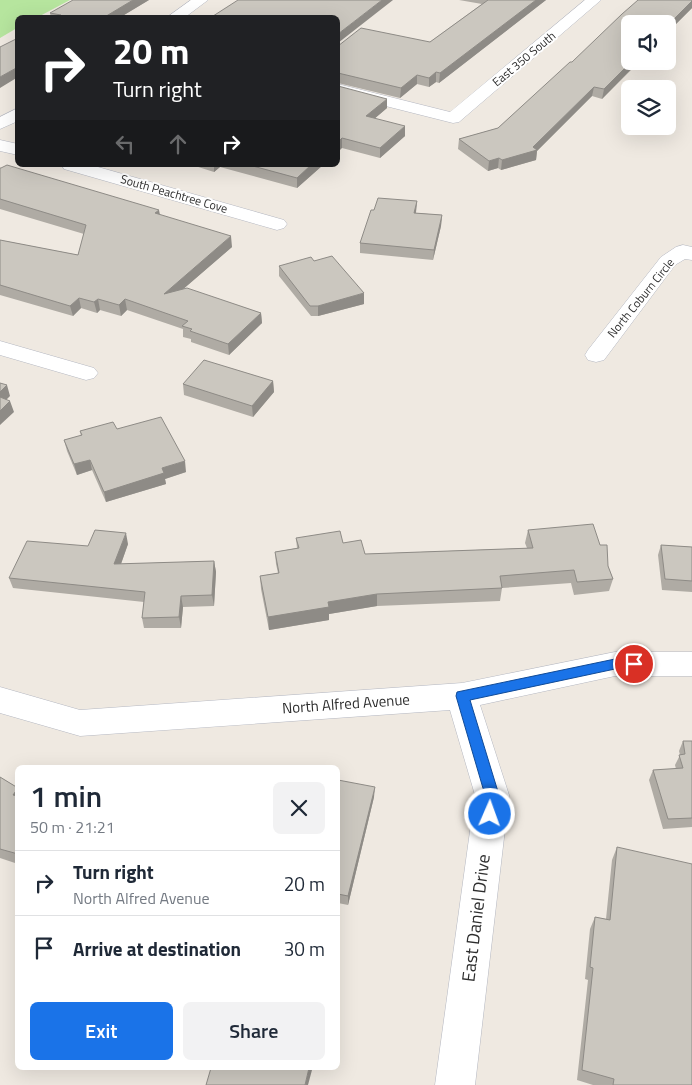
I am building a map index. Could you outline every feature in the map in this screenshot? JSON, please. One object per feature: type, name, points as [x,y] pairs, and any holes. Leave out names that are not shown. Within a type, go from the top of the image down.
[{"type":"street","points":[[178,15],[201,0]]},
{"type":"street","name":"East 350 South","points":[[340,90],[453,118],[594,0]]},
{"type":"street","points":[[0,124],[15,115]]},
{"type":"street","points":[[0,145],[15,149]]},
{"type":"street","name":"South Peachtree Cove","points":[[78,167],[278,224]]},
{"type":"street","name":"North Coburn Circle","points":[[596,355],[668,261],[683,251],[692,254]]},
{"type":"street","points":[[0,348],[86,373]]},
{"type":"street","name":"North Alfred Avenue","points":[[0,700],[80,722],[462,696],[615,664],[692,664]]},
{"type":"street","name":"East Daniel Drive","points":[[455,1085],[492,795],[462,696]]},
{"type":"green space","points":[[0,0],[70,0],[42,15],[15,15],[15,29],[0,38]]},
{"type":"building","points":[[73,0],[133,0],[108,15],[61,15],[50,13]]},
{"type":"building","points":[[238,0],[382,0],[340,32],[340,15],[215,15]]},
{"type":"building","points":[[488,0],[536,0],[440,73],[436,72],[429,78],[417,75],[401,88],[340,73],[340,44],[361,28],[430,42]]},
{"type":"building","points":[[638,0],[692,0],[676,17],[676,15],[621,15],[621,70],[623,70],[604,89],[594,87],[533,147],[537,150],[502,160],[499,158],[489,161],[459,139],[498,128],[622,14]]},
{"type":"building","points":[[15,40],[15,69],[0,77],[0,47]]},
{"type":"building","points":[[340,87],[387,99],[366,116],[405,126],[380,148],[342,138],[340,140]]},
{"type":"building","points":[[7,165],[159,210],[155,213],[231,236],[164,294],[187,288],[261,313],[228,344],[190,331],[192,329],[182,326],[188,321],[125,299],[119,305],[98,299],[94,302],[79,298],[70,306],[0,285],[0,240],[78,255],[86,225],[0,199],[0,168]]},
{"type":"building","points":[[256,167],[309,167],[297,178]]},
{"type":"building","points":[[378,198],[417,201],[414,213],[442,215],[434,250],[360,243],[371,210],[374,210]]},
{"type":"building","points":[[332,256],[364,293],[318,306],[310,306],[279,266],[311,257],[314,261]]},
{"type":"building","points":[[204,360],[273,381],[252,406],[183,384]]},
{"type":"building","points":[[0,383],[7,385],[0,392]]},
{"type":"building","points":[[0,397],[10,401],[0,411]]},
{"type":"building","points":[[161,417],[185,461],[162,468],[164,473],[104,492],[90,460],[74,464],[64,440],[82,435],[80,431],[113,422],[117,429]]},
{"type":"building","points":[[593,524],[600,545],[607,545],[608,566],[613,579],[577,582],[574,570],[500,576],[502,588],[377,594],[328,602],[329,607],[268,617],[260,576],[279,573],[275,552],[299,548],[296,538],[340,531],[343,543],[361,540],[365,554],[533,548],[528,530]]},
{"type":"building","points":[[95,530],[126,533],[114,564],[214,561],[212,595],[181,596],[179,617],[142,618],[145,592],[9,578],[27,541],[88,546]]},
{"type":"building","points":[[661,545],[692,547],[692,581],[665,579]]},
{"type":"building","points":[[683,741],[692,741],[692,818],[668,819],[653,770],[683,768],[679,755],[685,754]]},
{"type":"building","points":[[0,777],[15,786],[13,795],[15,795],[15,853],[0,849]]},
{"type":"building","points":[[340,780],[375,787],[348,896],[340,894]]},
{"type":"building","points":[[617,847],[692,864],[692,1085],[613,1085],[614,1079],[582,1070],[593,968],[590,967],[595,917],[610,920]]},
{"type":"building","points":[[210,1070],[309,1070],[305,1085],[206,1085]]},
{"type":"route","points":[[490,814],[492,795],[462,696],[615,664],[634,664]]}]
